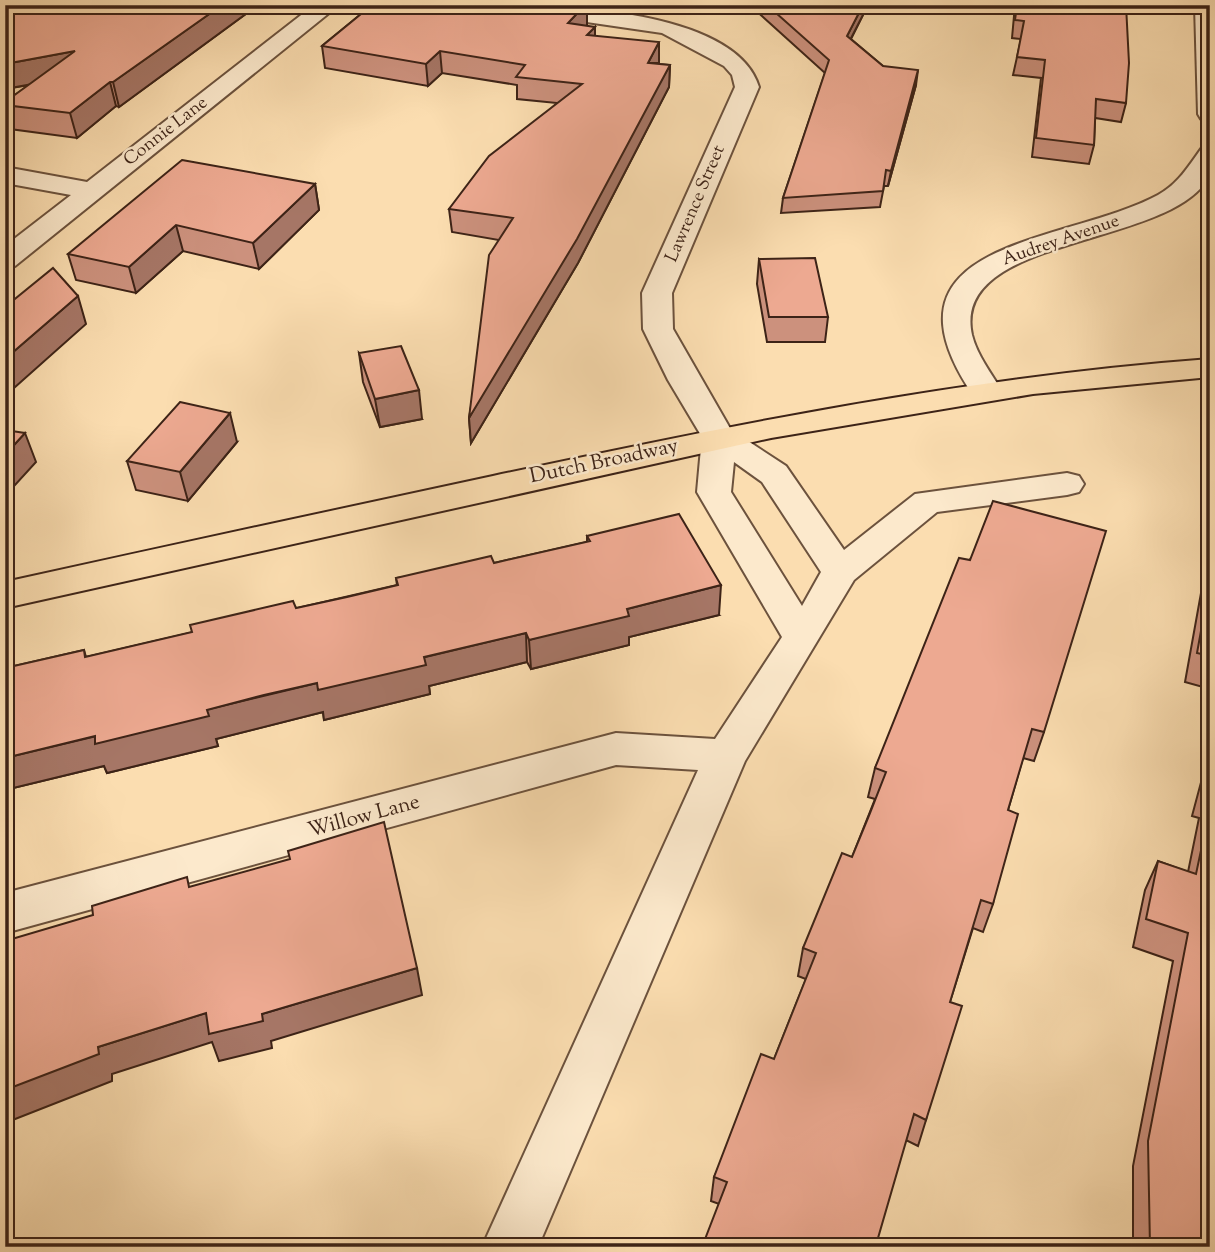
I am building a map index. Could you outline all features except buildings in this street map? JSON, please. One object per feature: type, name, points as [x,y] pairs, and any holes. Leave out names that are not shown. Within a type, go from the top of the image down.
[{"type":"main road","name":"Dutch Broadway","points":[[5,595],[719,437],[986,391],[1129,373],[1210,368]]},
{"type":"street","name":"Connie Lane","points":[[5,260],[328,5]]},
{"type":"street","points":[[510,5],[676,16]]},
{"type":"street","points":[[1206,5],[1210,114]]},
{"type":"street","name":"Lawrence Street","points":[[676,16],[732,61],[743,74],[747,87],[657,293],[655,305],[658,329],[669,353],[719,437]]},
{"type":"street","name":"Audrey Avenue","points":[[986,391],[962,350],[956,331],[962,295],[974,280],[991,265],[1017,253],[1122,220],[1169,200],[1198,176],[1210,154]]},
{"type":"street","points":[[5,175],[92,191]]},
{"type":"street","points":[[803,638],[714,492],[719,437],[774,474],[840,572]]},
{"type":"street","points":[[510,1247],[726,756],[803,638],[840,572],[926,502],[1067,484]]},
{"type":"street","name":"Willow Lane","points":[[5,913],[616,749],[726,756]]}]
